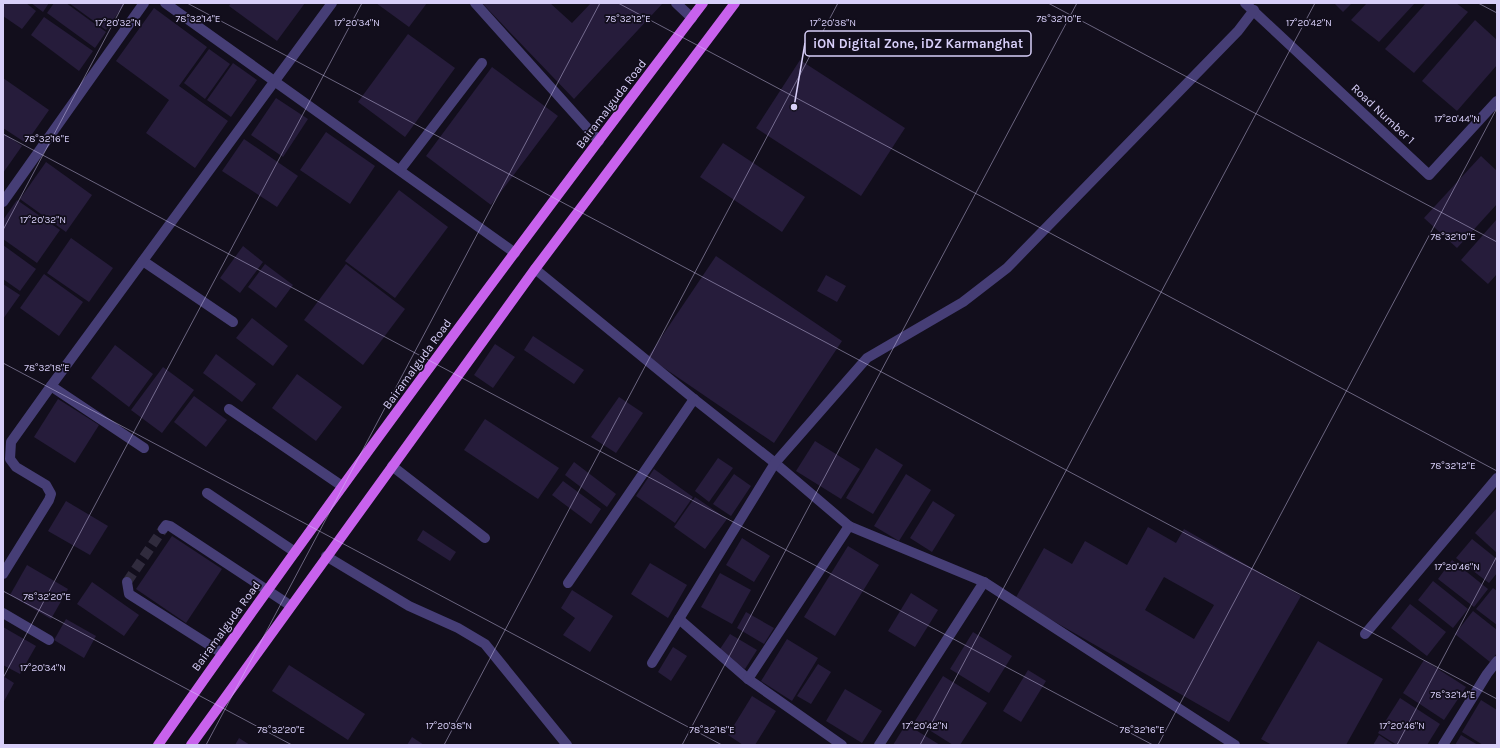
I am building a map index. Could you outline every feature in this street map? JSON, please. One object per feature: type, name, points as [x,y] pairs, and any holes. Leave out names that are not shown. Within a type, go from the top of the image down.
[{"type":"main road","name":"Bairamalguda Road","points":[[158,745],[342,486],[703,3]]},
{"type":"main road","points":[[191,745],[326,556],[535,270],[735,3]]},
{"type":"street","points":[[3,202],[144,3]]},
{"type":"street","points":[[165,3],[515,253]]},
{"type":"street","points":[[3,574],[51,494],[46,485],[16,467],[10,459],[11,442],[50,386],[332,3]]},
{"type":"street","points":[[475,3],[599,141]]},
{"type":"street","points":[[676,3],[692,18]]},
{"type":"street","name":"Road Number 1","points":[[1245,3],[1429,175],[1497,101]]},
{"type":"street","points":[[652,663],[774,462],[867,358],[963,302],[1007,268],[1238,31],[1254,10]]},
{"type":"street","points":[[400,170],[482,63]]},
{"type":"street","points":[[143,261],[233,322]]},
{"type":"street","points":[[535,270],[774,462],[849,526],[984,582],[1235,745]]},
{"type":"street","points":[[50,386],[144,448]]},
{"type":"street","points":[[568,583],[694,399]]},
{"type":"street","points":[[229,409],[342,486]]},
{"type":"street","points":[[392,466],[485,538]]},
{"type":"street","points":[[1365,634],[1497,478]]},
{"type":"street","points":[[207,493],[295,552]]},
{"type":"street","points":[[163,529],[166,526],[170,526],[291,606]]},
{"type":"street","points":[[748,679],[849,526]]},
{"type":"street","points":[[326,556],[409,606],[458,628],[485,644],[567,745]]},
{"type":"street","points":[[127,582],[129,594],[222,653]]},
{"type":"street","points":[[878,745],[984,582]]},
{"type":"street","points":[[3,613],[49,640]]},
{"type":"street","points":[[679,619],[748,679],[842,745]]},
{"type":"street","points":[[1444,745],[1487,674],[1497,661]]},
{"type":"building","points":[[3,3],[26,3],[36,11],[22,29],[3,16]]},
{"type":"building","points":[[31,3],[49,3],[43,12]]},
{"type":"building","points":[[54,3],[66,3],[106,32],[95,48],[47,13]]},
{"type":"building","points":[[69,3],[125,3],[106,30]]},
{"type":"building","points":[[231,3],[305,3],[277,41],[229,6]]},
{"type":"building","points":[[376,3],[427,3],[409,27]]},
{"type":"building","points":[[482,3],[550,3],[572,23],[591,3],[663,3],[574,99]]},
{"type":"building","points":[[1334,3],[1352,3],[1343,12]]},
{"type":"building","points":[[1367,3],[1415,3],[1379,42],[1351,20]]},
{"type":"building","points":[[1426,3],[1456,3],[1468,12],[1414,73],[1385,49]]},
{"type":"building","points":[[154,8],[207,47],[179,86],[228,121],[195,168],[146,133],[169,100],[116,61]]},
{"type":"building","points":[[44,17],[93,51],[79,71],[31,35]]},
{"type":"building","points":[[1475,20],[1497,40],[1497,65],[1457,111],[1422,81]]},
{"type":"building","points":[[408,34],[455,68],[405,137],[358,102]]},
{"type":"building","points":[[209,49],[230,64],[205,99],[184,83]]},
{"type":"building","points":[[800,60],[905,128],[861,196],[756,128]]},
{"type":"building","points":[[233,63],[257,80],[231,117],[207,100]]},
{"type":"building","points":[[492,67],[558,116],[491,205],[426,156]]},
{"type":"building","points":[[3,78],[49,110],[26,143],[3,128]]},
{"type":"building","points":[[276,98],[308,119],[283,157],[251,135]]},
{"type":"building","points":[[326,132],[375,166],[350,204],[300,170]]},
{"type":"building","points":[[3,133],[22,146],[3,173]]},
{"type":"building","points":[[244,139],[298,176],[277,207],[222,171]]},
{"type":"building","points":[[723,143],[805,197],[782,232],[700,177]]},
{"type":"building","points":[[1481,156],[1497,171],[1497,204],[1457,248],[1424,218]]},
{"type":"building","points":[[46,162],[92,195],[66,232],[20,199]]},
{"type":"building","points":[[399,190],[448,227],[395,298],[345,261]]},
{"type":"building","points":[[17,200],[60,230],[37,263],[3,239],[3,220]]},
{"type":"building","points":[[1497,219],[1497,274],[1488,284],[1461,260]]},
{"type":"building","points":[[71,238],[113,268],[89,302],[47,273]]},
{"type":"building","points":[[3,245],[36,269],[20,291],[3,279]]},
{"type":"building","points":[[243,246],[263,262],[240,293],[220,278]]},
{"type":"building","points":[[716,256],[842,341],[774,443],[648,357]]},
{"type":"building","points":[[265,264],[293,285],[276,308],[248,287]]},
{"type":"building","points":[[346,264],[405,309],[363,365],[304,320]]},
{"type":"building","points":[[44,274],[83,302],[59,336],[20,308]]},
{"type":"building","points":[[826,275],[846,286],[837,302],[817,291]]},
{"type":"building","points":[[3,284],[20,295],[3,319]]},
{"type":"building","points":[[252,318],[288,346],[273,366],[236,338]]},
{"type":"building","points":[[533,336],[584,370],[574,384],[524,350]]},
{"type":"building","points":[[495,344],[515,357],[493,388],[474,375]]},
{"type":"building","points":[[115,345],[153,374],[129,407],[91,378]]},
{"type":"building","points":[[216,354],[256,384],[242,402],[203,373]]},
{"type":"building","points":[[163,367],[194,390],[162,433],[131,410]]},
{"type":"building","points":[[297,374],[342,407],[316,441],[272,408]]},
{"type":"building","points":[[194,396],[227,420],[206,447],[174,422]]},
{"type":"building","points":[[619,397],[643,413],[616,453],[591,437]]},
{"type":"building","points":[[58,399],[99,425],[75,463],[34,437]]},
{"type":"building","points":[[485,419],[559,468],[538,499],[464,450]]},
{"type":"building","points":[[815,441],[860,469],[841,499],[796,471]]},
{"type":"building","points":[[876,448],[903,465],[873,514],[846,498]]},
{"type":"building","points":[[718,458],[733,468],[709,502],[695,491]]},
{"type":"building","points":[[574,462],[616,494],[607,507],[565,475]]},
{"type":"building","points":[[654,469],[693,497],[675,523],[636,496]]},
{"type":"building","points":[[734,474],[751,486],[731,516],[713,504]]},
{"type":"building","points":[[906,474],[931,490],[899,541],[874,526]]},
{"type":"building","points":[[563,481],[601,509],[591,524],[552,495]]},
{"type":"building","points":[[695,497],[727,519],[705,549],[674,527]]},
{"type":"building","points":[[66,501],[108,526],[90,555],[48,531]]},
{"type":"building","points":[[933,501],[955,515],[932,552],[910,538]]},
{"type":"building","points":[[1497,508],[1497,553],[1475,533]]},
{"type":"building","points":[[1148,527],[1176,543],[1184,529],[1301,596],[1229,722],[1015,599],[1044,548],[1072,564],[1085,541],[1127,565]],"holes":[[[1164,577],[1214,605],[1194,639],[1145,610]]]},
{"type":"building","points":[[423,530],[456,552],[450,561],[417,540]]},
{"type":"building","points":[[172,536],[222,569],[186,623],[136,589]]},
{"type":"building","points":[[742,538],[770,556],[754,582],[726,565]]},
{"type":"building","points":[[1472,539],[1497,559],[1497,573],[1489,583],[1456,558]]},
{"type":"building","points":[[848,546],[879,565],[835,636],[804,617]]},
{"type":"building","points":[[1452,560],[1488,589],[1474,607],[1438,579]]},
{"type":"building","points":[[650,563],[687,585],[668,618],[631,594]]},
{"type":"building","points":[[27,565],[68,589],[51,619],[10,595]]},
{"type":"building","points":[[720,573],[751,590],[732,624],[701,607]]},
{"type":"building","points":[[1433,581],[1468,609],[1453,628],[1418,600]]},
{"type":"building","points":[[92,582],[139,615],[124,636],[77,604]]},
{"type":"building","points":[[1493,588],[1497,591],[1497,625],[1476,609]]},
{"type":"building","points":[[572,590],[613,616],[590,652],[563,635],[575,618],[561,608]]},
{"type":"building","points":[[911,593],[938,610],[915,647],[888,631]]},
{"type":"building","points":[[1410,604],[1446,632],[1427,656],[1391,628]]},
{"type":"building","points":[[1473,611],[1497,630],[1497,653],[1490,662],[1455,634]]},
{"type":"building","points":[[746,612],[774,628],[764,644],[737,628]]},
{"type":"building","points":[[66,619],[96,636],[84,658],[54,640]]},
{"type":"building","points":[[3,627],[36,646],[20,674],[3,665]]},
{"type":"building","points":[[973,632],[1012,656],[989,693],[950,669]]},
{"type":"building","points":[[730,634],[757,650],[745,669],[718,652]]},
{"type":"building","points":[[787,639],[818,658],[792,701],[761,681]]},
{"type":"building","points":[[1318,641],[1383,679],[1346,745],[1272,745],[1261,739]]},
{"type":"building","points":[[673,647],[687,656],[671,681],[658,672]]},
{"type":"building","points":[[1424,660],[1466,687],[1444,720],[1403,693]]},
{"type":"building","points":[[818,664],[831,672],[811,704],[797,696]]},
{"type":"building","points":[[289,665],[365,714],[348,740],[272,691]]},
{"type":"building","points":[[1028,670],[1046,681],[1021,722],[1003,711]]},
{"type":"building","points":[[3,676],[14,683],[3,703]]},
{"type":"building","points":[[943,676],[987,703],[960,745],[953,745],[915,721]]},
{"type":"building","points":[[845,689],[882,711],[862,743],[826,721]]},
{"type":"building","points":[[752,696],[776,711],[755,745],[743,745],[728,735]]},
{"type":"building","points":[[1400,698],[1440,724],[1427,745],[1397,745],[1378,733]]},
{"type":"building","points":[[1481,700],[1497,710],[1497,745],[1483,745],[1462,732]]},
{"type":"building","points":[[906,724],[940,745],[893,745]]},
{"type":"building","points":[[1379,735],[1394,745],[1373,745]]},
{"type":"building","points":[[1461,735],[1478,745],[1455,745]]},
{"type":"building","points":[[412,737],[424,745],[407,745]]},
{"type":"building","points":[[239,738],[250,745],[235,745]]},
{"type":"tunnel","points":[[127,582],[163,529]]},
{"type":"place","name":"iON Digital Zone, iDZ Karmanghat","points":[[794,107]]}]
